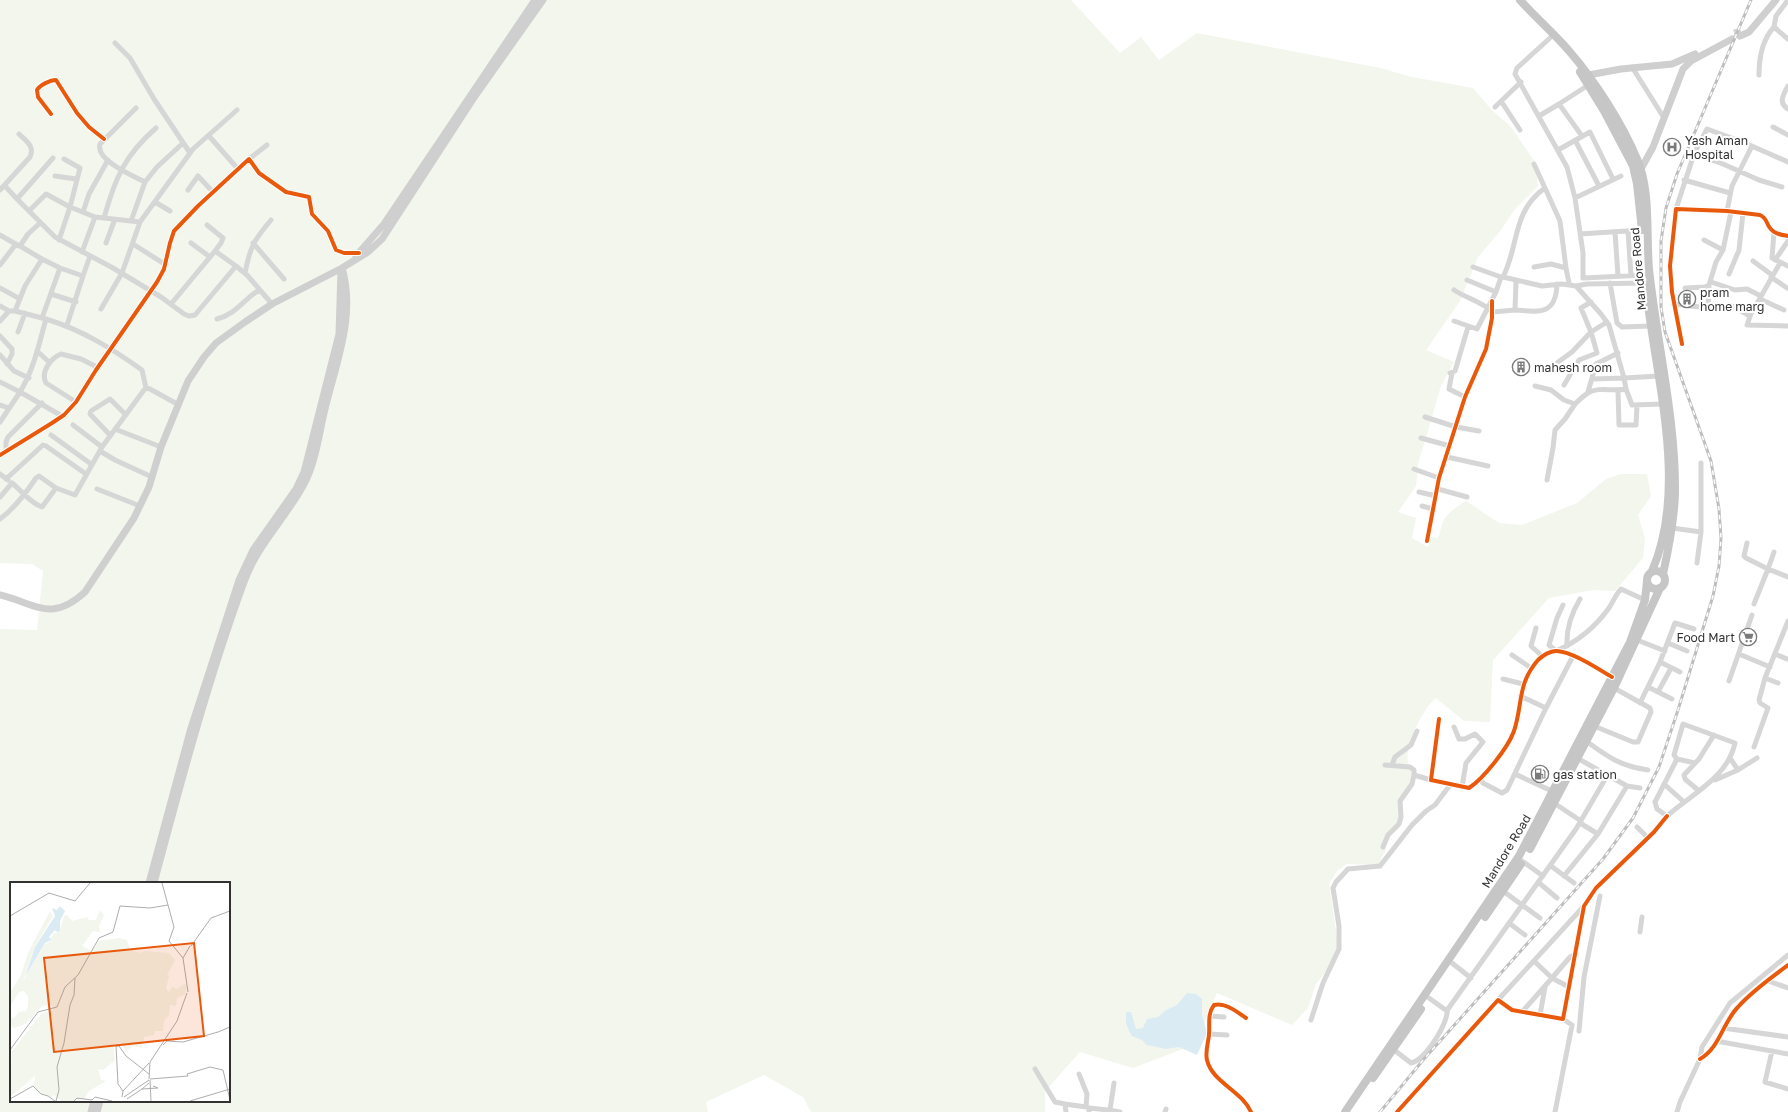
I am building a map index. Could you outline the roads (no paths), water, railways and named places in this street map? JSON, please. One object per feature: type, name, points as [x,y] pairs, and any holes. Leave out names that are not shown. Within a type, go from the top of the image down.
[{"type":"highway","name":"Mandore Road","points":[[1513,0],[1585,75]]},
{"type":"highway","name":"Mandore Road","points":[[1520,0],[1569,51],[1633,151],[1641,168],[1655,322],[1668,399],[1674,462],[1675,493],[1672,528],[1663,574]]},
{"type":"highway","name":"Mandore Road","points":[[1591,84],[1633,166],[1637,184],[1650,326],[1663,404],[1668,463],[1669,505],[1663,539],[1652,571]]},
{"type":"highway","points":[[1652,571],[1658,571],[1663,574],[1665,582],[1660,588],[1651,588],[1647,581],[1648,575],[1652,571]]},
{"type":"highway","name":"Mandore Road","points":[[1351,1112],[1452,963],[1504,891],[1522,861],[1554,803],[1556,793],[1630,642],[1645,600],[1647,581]]},
{"type":"highway","name":"Mandore Road","points":[[1344,1112],[1510,870],[1577,758],[1614,688],[1660,588]]},
{"type":"main road","points":[[354,260],[384,224],[535,0]]},
{"type":"main road","points":[[0,595],[18,600],[40,610],[67,606],[76,601],[95,580],[140,506],[152,477],[161,447],[195,370],[216,343],[272,304],[342,268],[376,246],[389,230],[463,116],[543,0]]},
{"type":"main road","points":[[1641,168],[1653,147],[1680,76],[1688,64],[1752,26],[1776,0]]},
{"type":"main road","points":[[1585,75],[1632,67],[1674,64],[1737,35]]},
{"type":"main road","points":[[149,882],[191,728],[239,580],[253,550],[296,488],[304,472],[339,334],[341,307],[340,280],[342,268]]},
{"type":"main road","points":[[154,882],[206,695],[244,582],[258,552],[303,487],[312,463],[344,336],[346,296],[342,268]]},
{"type":"main road","points":[[91,1112],[94,1102]]},
{"type":"main road","points":[[97,1112],[100,1102]]},
{"type":"street","points":[[1759,76],[1762,50],[1768,34],[1774,27],[1776,16],[1788,0]]},
{"type":"street","points":[[1782,7],[1788,10]]},
{"type":"street","points":[[1774,27],[1788,39]]},
{"type":"street","points":[[1550,38],[1515,70],[1515,74],[1521,82],[1567,167],[1575,198],[1583,253],[1583,278],[1631,276],[1645,279]]},
{"type":"street","points":[[115,43],[130,58],[190,153]]},
{"type":"street","points":[[1632,67],[1664,118]]},
{"type":"street","points":[[51,114],[38,97],[37,90],[38,88],[56,80],[80,117],[104,139]]},
{"type":"street","points":[[1495,107],[1521,82]]},
{"type":"street","points":[[1539,116],[1591,84]]},
{"type":"street","points":[[1788,86],[1782,101],[1782,105],[1788,109]]},
{"type":"street","points":[[1501,101],[1520,130]]},
{"type":"street","points":[[1559,104],[1582,136]]},
{"type":"street","points":[[136,108],[104,139],[100,144],[99,151],[121,170],[145,182]]},
{"type":"street","points":[[101,309],[122,273],[140,222],[190,153],[237,110]]},
{"type":"street","points":[[1773,127],[1788,135]]},
{"type":"street","points":[[104,218],[121,170],[139,143],[156,128]]},
{"type":"street","points":[[1682,344],[1674,304],[1670,266],[1676,209],[1684,180],[1694,154],[1707,129],[1752,146],[1788,162]]},
{"type":"street","points":[[1558,150],[1590,132],[1613,179]]},
{"type":"street","points":[[0,190],[33,152],[31,147],[19,134]]},
{"type":"street","points":[[209,136],[238,169]]},
{"type":"street","points":[[1575,140],[1599,186]]},
{"type":"street","points":[[131,221],[145,182],[157,167],[183,142]]},
{"type":"street","points":[[0,455],[36,434],[62,416],[76,402],[97,367],[151,291],[166,265],[170,242],[174,231],[213,192],[249,159],[267,145]]},
{"type":"street","points":[[1674,304],[1708,308],[1710,284],[1716,262],[1723,250],[1729,211],[1730,193],[1752,146]]},
{"type":"street","points":[[1694,154],[1740,170],[1759,180],[1782,187]]},
{"type":"street","points":[[17,199],[53,158]]},
{"type":"street","points":[[59,240],[70,207],[79,167],[64,159]]},
{"type":"street","points":[[249,159],[259,173],[286,192],[309,197],[312,214],[328,231],[336,250],[344,253],[359,253]]},
{"type":"street","points":[[83,212],[90,194],[108,160]]},
{"type":"street","points":[[1534,164],[1560,221],[1569,284]]},
{"type":"street","points":[[55,176],[76,179]]},
{"type":"street","points":[[188,190],[198,176],[213,192]]},
{"type":"street","points":[[1575,198],[1621,176]]},
{"type":"street","points":[[1684,180],[1730,193]]},
{"type":"street","points":[[5,186],[40,223],[59,240],[122,273],[189,316],[194,315],[236,266]]},
{"type":"street","points":[[1454,321],[1477,329],[1512,258],[1517,229],[1532,199],[1545,188]]},
{"type":"street","points":[[29,211],[46,194],[70,207],[95,217],[140,222]]},
{"type":"street","points":[[155,202],[170,211]]},
{"type":"street","points":[[1676,209],[1729,211],[1764,217],[1769,227],[1774,232],[1788,236]]},
{"type":"street","points":[[1729,274],[1739,250],[1743,214]]},
{"type":"street","points":[[82,252],[95,217]]},
{"type":"street","points":[[106,244],[115,219]]},
{"type":"street","points":[[245,273],[248,255],[253,243],[271,220]]},
{"type":"street","points":[[0,265],[40,223]]},
{"type":"street","points":[[170,304],[210,256],[222,244],[223,238],[207,225]]},
{"type":"street","points":[[1580,234],[1642,230]]},
{"type":"street","points":[[1628,231],[1631,276]]},
{"type":"street","points":[[1615,232],[1618,276]]},
{"type":"street","points":[[1774,232],[1772,252],[1777,262],[1788,266]]},
{"type":"street","points":[[0,235],[60,268],[83,276]]},
{"type":"street","points":[[1704,240],[1723,250]]},
{"type":"street","points":[[1788,241],[1747,323],[1749,326],[1788,326]]},
{"type":"street","points":[[191,243],[210,256]]},
{"type":"street","points":[[253,243],[284,279]]},
{"type":"street","points":[[133,244],[166,265]]},
{"type":"street","points":[[215,251],[245,273],[272,304]]},
{"type":"street","points":[[67,326],[90,256]]},
{"type":"street","points":[[15,311],[25,286],[42,259]]},
{"type":"street","points":[[1753,261],[1787,288]]},
{"type":"street","points":[[1534,267],[1551,264],[1566,268]]},
{"type":"street","points":[[1473,267],[1502,277],[1536,285],[1569,284],[1576,286],[1645,279]]},
{"type":"street","points":[[0,422],[29,378],[51,294],[60,268]]},
{"type":"street","points":[[1466,280],[1496,292]]},
{"type":"street","points":[[1515,310],[1516,281]]},
{"type":"street","points":[[1610,283],[1617,323],[1622,327],[1650,326]]},
{"type":"street","points":[[1493,312],[1515,310],[1543,311],[1552,306],[1555,301],[1557,284]]},
{"type":"street","points":[[1685,288],[1710,284],[1735,290],[1747,289],[1784,310]]},
{"type":"street","points":[[1576,286],[1607,322],[1618,353],[1626,390],[1632,405],[1663,404]]},
{"type":"street","points":[[0,288],[20,299]]},
{"type":"street","points":[[217,319],[230,314],[247,298],[259,290]]},
{"type":"street","points":[[1454,290],[1467,298],[1488,307],[1493,312]]},
{"type":"street","points":[[51,294],[76,302]]},
{"type":"street","points":[[1427,541],[1439,478],[1465,397],[1483,358],[1493,312],[1492,301]]},
{"type":"street","points":[[1564,385],[1579,360],[1597,353],[1591,332],[1581,308],[1591,302]]},
{"type":"street","points":[[0,306],[9,311],[25,313],[67,326],[111,348],[142,370],[146,388],[110,435],[91,464],[75,495],[56,488],[39,476],[9,512],[0,519]]},
{"type":"street","points":[[1732,306],[1750,316]]},
{"type":"street","points":[[0,321],[9,311]]},
{"type":"street","points":[[18,332],[25,313]]},
{"type":"street","points":[[1550,368],[1572,352],[1591,332],[1607,322]]},
{"type":"street","points":[[1465,397],[1449,389],[1451,373],[1455,371],[1468,327]]},
{"type":"street","points":[[0,336],[12,349],[12,354],[8,364]]},
{"type":"street","points":[[37,351],[49,362]]},
{"type":"street","points":[[1547,480],[1555,430],[1565,419],[1575,404],[1588,392],[1596,364],[1618,353]]},
{"type":"street","points":[[76,402],[46,383],[44,375],[49,362],[61,354],[97,367]]},
{"type":"street","points":[[0,355],[14,371],[29,378]]},
{"type":"street","points":[[1590,356],[1596,364]]},
{"type":"street","points":[[1592,379],[1659,376]]},
{"type":"street","points":[[0,382],[42,403],[62,416]]},
{"type":"street","points":[[1535,386],[1551,390],[1568,402],[1575,404]]},
{"type":"street","points":[[146,388],[179,405]]},
{"type":"street","points":[[1588,392],[1603,389],[1618,391],[1626,390]]},
{"type":"street","points":[[1618,391],[1619,425],[1636,425],[1637,406]]},
{"type":"street","points":[[110,435],[90,414],[91,411],[110,399],[126,415]]},
{"type":"street","points":[[6,451],[6,442],[8,437],[42,403]]},
{"type":"street","points":[[0,405],[8,408]]},
{"type":"street","points":[[1425,417],[1456,427],[1479,431]]},
{"type":"street","points":[[73,425],[115,460],[152,477]]},
{"type":"street","points":[[115,429],[161,447]]},
{"type":"street","points":[[51,435],[91,464]]},
{"type":"street","points":[[1421,438],[1450,446]]},
{"type":"street","points":[[6,479],[43,445],[86,474]]},
{"type":"street","points":[[1447,457],[1488,466]]},
{"type":"street","points":[[1697,563],[1701,532],[1701,462]]},
{"type":"street","points":[[1414,469],[1439,478]]},
{"type":"street","points":[[0,474],[42,507],[56,488]]},
{"type":"street","points":[[0,496],[12,483]]},
{"type":"street","points":[[97,489],[140,506]]},
{"type":"street","points":[[1438,489],[1467,497]]},
{"type":"street","points":[[1419,492],[1436,496]]},
{"type":"street","points":[[1422,506],[1433,509]]},
{"type":"street","points":[[1672,528],[1701,532]]},
{"type":"street","points":[[1748,543],[1744,556],[1746,558],[1788,577]]},
{"type":"street","points":[[1754,604],[1774,552]]},
{"type":"street","points":[[1414,775],[1450,785],[1469,788],[1480,780],[1514,731],[1523,684],[1531,668],[1542,656],[1567,646],[1580,638],[1604,614],[1621,589],[1645,600]]},
{"type":"street","points":[[1567,646],[1566,638],[1571,615],[1580,599]]},
{"type":"street","points":[[1563,605],[1557,618],[1549,645],[1556,650],[1573,656],[1612,677]]},
{"type":"street","points":[[1729,681],[1752,615]]},
{"type":"street","points":[[1754,747],[1768,708],[1760,703],[1759,700],[1765,678],[1788,621]]},
{"type":"street","points":[[1640,703],[1665,651],[1675,623],[1694,629]]},
{"type":"street","points":[[1536,628],[1531,646],[1542,656]]},
{"type":"street","points":[[1637,640],[1665,651]]},
{"type":"street","points":[[1668,643],[1687,651]]},
{"type":"street","points":[[1739,654],[1770,666]]},
{"type":"street","points":[[1775,654],[1787,659]]},
{"type":"street","points":[[1512,655],[1531,668]]},
{"type":"street","points":[[1480,780],[1502,792],[1507,790],[1546,708],[1573,656]]},
{"type":"street","points":[[1660,662],[1680,672]]},
{"type":"street","points":[[1658,692],[1671,668]]},
{"type":"street","points":[[1765,678],[1778,682]]},
{"type":"street","points":[[1503,679],[1523,684]]},
{"type":"street","points":[[1648,687],[1672,699]]},
{"type":"street","points":[[1594,726],[1633,742],[1638,742],[1651,710],[1650,708],[1614,688]]},
{"type":"street","points":[[1520,696],[1546,708]]},
{"type":"street","points":[[1431,780],[1439,719]]},
{"type":"street","points":[[1695,763],[1677,759],[1674,756],[1683,724],[1735,743],[1730,758],[1720,770],[1715,780]]},
{"type":"street","points":[[1454,727],[1460,739],[1475,734],[1483,742],[1466,763],[1462,787]]},
{"type":"street","points":[[1392,764],[1395,757],[1411,745],[1417,731]]},
{"type":"street","points":[[1699,791],[1684,777],[1714,735]]},
{"type":"street","points":[[1586,741],[1611,760],[1628,767],[1648,770]]},
{"type":"street","points":[[1577,758],[1606,776],[1627,786],[1640,788]]},
{"type":"street","points":[[1730,758],[1738,770]]},
{"type":"street","points":[[1397,1112],[1584,906],[1596,888],[1648,838],[1667,816],[1715,780],[1738,770],[1757,758]]},
{"type":"street","points":[[1667,816],[1657,809],[1654,804],[1677,759]]},
{"type":"street","points":[[1383,847],[1388,835],[1399,824],[1401,817],[1400,802],[1412,784],[1414,775],[1414,770],[1410,767],[1392,764],[1385,765]]},
{"type":"street","points":[[1515,774],[1556,793]]},
{"type":"street","points":[[1393,1050],[1411,1064],[1417,1061],[1439,1035],[1447,1017],[1447,1011],[1538,882],[1551,866],[1580,822],[1606,776]]},
{"type":"street","points":[[1664,784],[1684,802]]},
{"type":"street","points":[[1311,1020],[1323,983],[1339,949],[1339,926],[1333,894],[1336,882],[1348,870],[1380,866],[1412,825],[1435,805],[1450,785]]},
{"type":"street","points":[[1564,876],[1598,834],[1627,786]]},
{"type":"street","points":[[1554,803],[1598,834]]},
{"type":"street","points":[[1637,827],[1648,838]]},
{"type":"street","points":[[1522,861],[1543,876]]},
{"type":"street","points":[[1551,866],[1574,883]]},
{"type":"street","points":[[1538,882],[1557,898]]},
{"type":"street","points":[[1504,891],[1540,918]]},
{"type":"street","points":[[1579,1031],[1587,960],[1600,896]]},
{"type":"street","points":[[1563,1019],[1584,906]]},
{"type":"street","points":[[1640,932],[1642,917]]},
{"type":"street","points":[[1509,923],[1525,935]]},
{"type":"street","points":[[1522,1012],[1570,957],[1576,954]]},
{"type":"street","points":[[1678,1112],[1684,1094],[1700,1059],[1702,1047],[1730,1003],[1788,955]]},
{"type":"street","points":[[1534,961],[1556,982],[1569,987]]},
{"type":"street","points":[[1452,963],[1471,978]]},
{"type":"street","points":[[1700,1059],[1706,1056],[1738,1006],[1788,965]]},
{"type":"street","points":[[1768,981],[1786,987],[1788,982]]},
{"type":"street","points":[[1540,1015],[1545,986]]},
{"type":"street","points":[[1429,998],[1447,1011]]},
{"type":"street","points":[[1498,1000],[1512,1010],[1563,1019],[1572,1025],[1555,1112]]},
{"type":"street","points":[[1246,1018],[1229,1007],[1216,1004],[1211,1008],[1209,1016],[1209,1034],[1206,1050],[1207,1062],[1225,1084],[1237,1093],[1245,1102],[1251,1112]]},
{"type":"street","points":[[1209,1016],[1224,1018]]},
{"type":"street","points":[[1723,1028],[1788,1037]]},
{"type":"street","points":[[1209,1034],[1227,1035]]},
{"type":"street","points":[[1716,1041],[1788,1054]]},
{"type":"street","points":[[1772,1051],[1765,1082],[1788,1089]]},
{"type":"street","points":[[1035,1069],[1055,1102],[1088,1109],[1120,1112]]},
{"type":"street","points":[[1079,1074],[1086,1094],[1088,1109]]},
{"type":"street","points":[[1108,1111],[1114,1083]]},
{"type":"street","points":[[1065,1104],[1066,1112]]},
{"type":"tunnel","points":[[1734,33],[1742,31]]},
{"type":"railway","points":[[1380,1112],[1424,1059],[1603,859],[1633,818],[1659,767],[1713,596],[1719,566],[1721,538],[1719,509],[1711,461],[1665,332],[1661,307],[1661,241],[1666,208],[1677,174],[1751,0]]},
{"type":"place","name":"Yash Aman Hospital","points":[[1672,147]]},
{"type":"place","name":"pram home marg","points":[[1687,299]]},
{"type":"place","name":"mahesh room","points":[[1521,367]]},
{"type":"place","name":"Food Mart","points":[[1748,637]]},
{"type":"place","name":"gas station","points":[[1540,774]]}]
